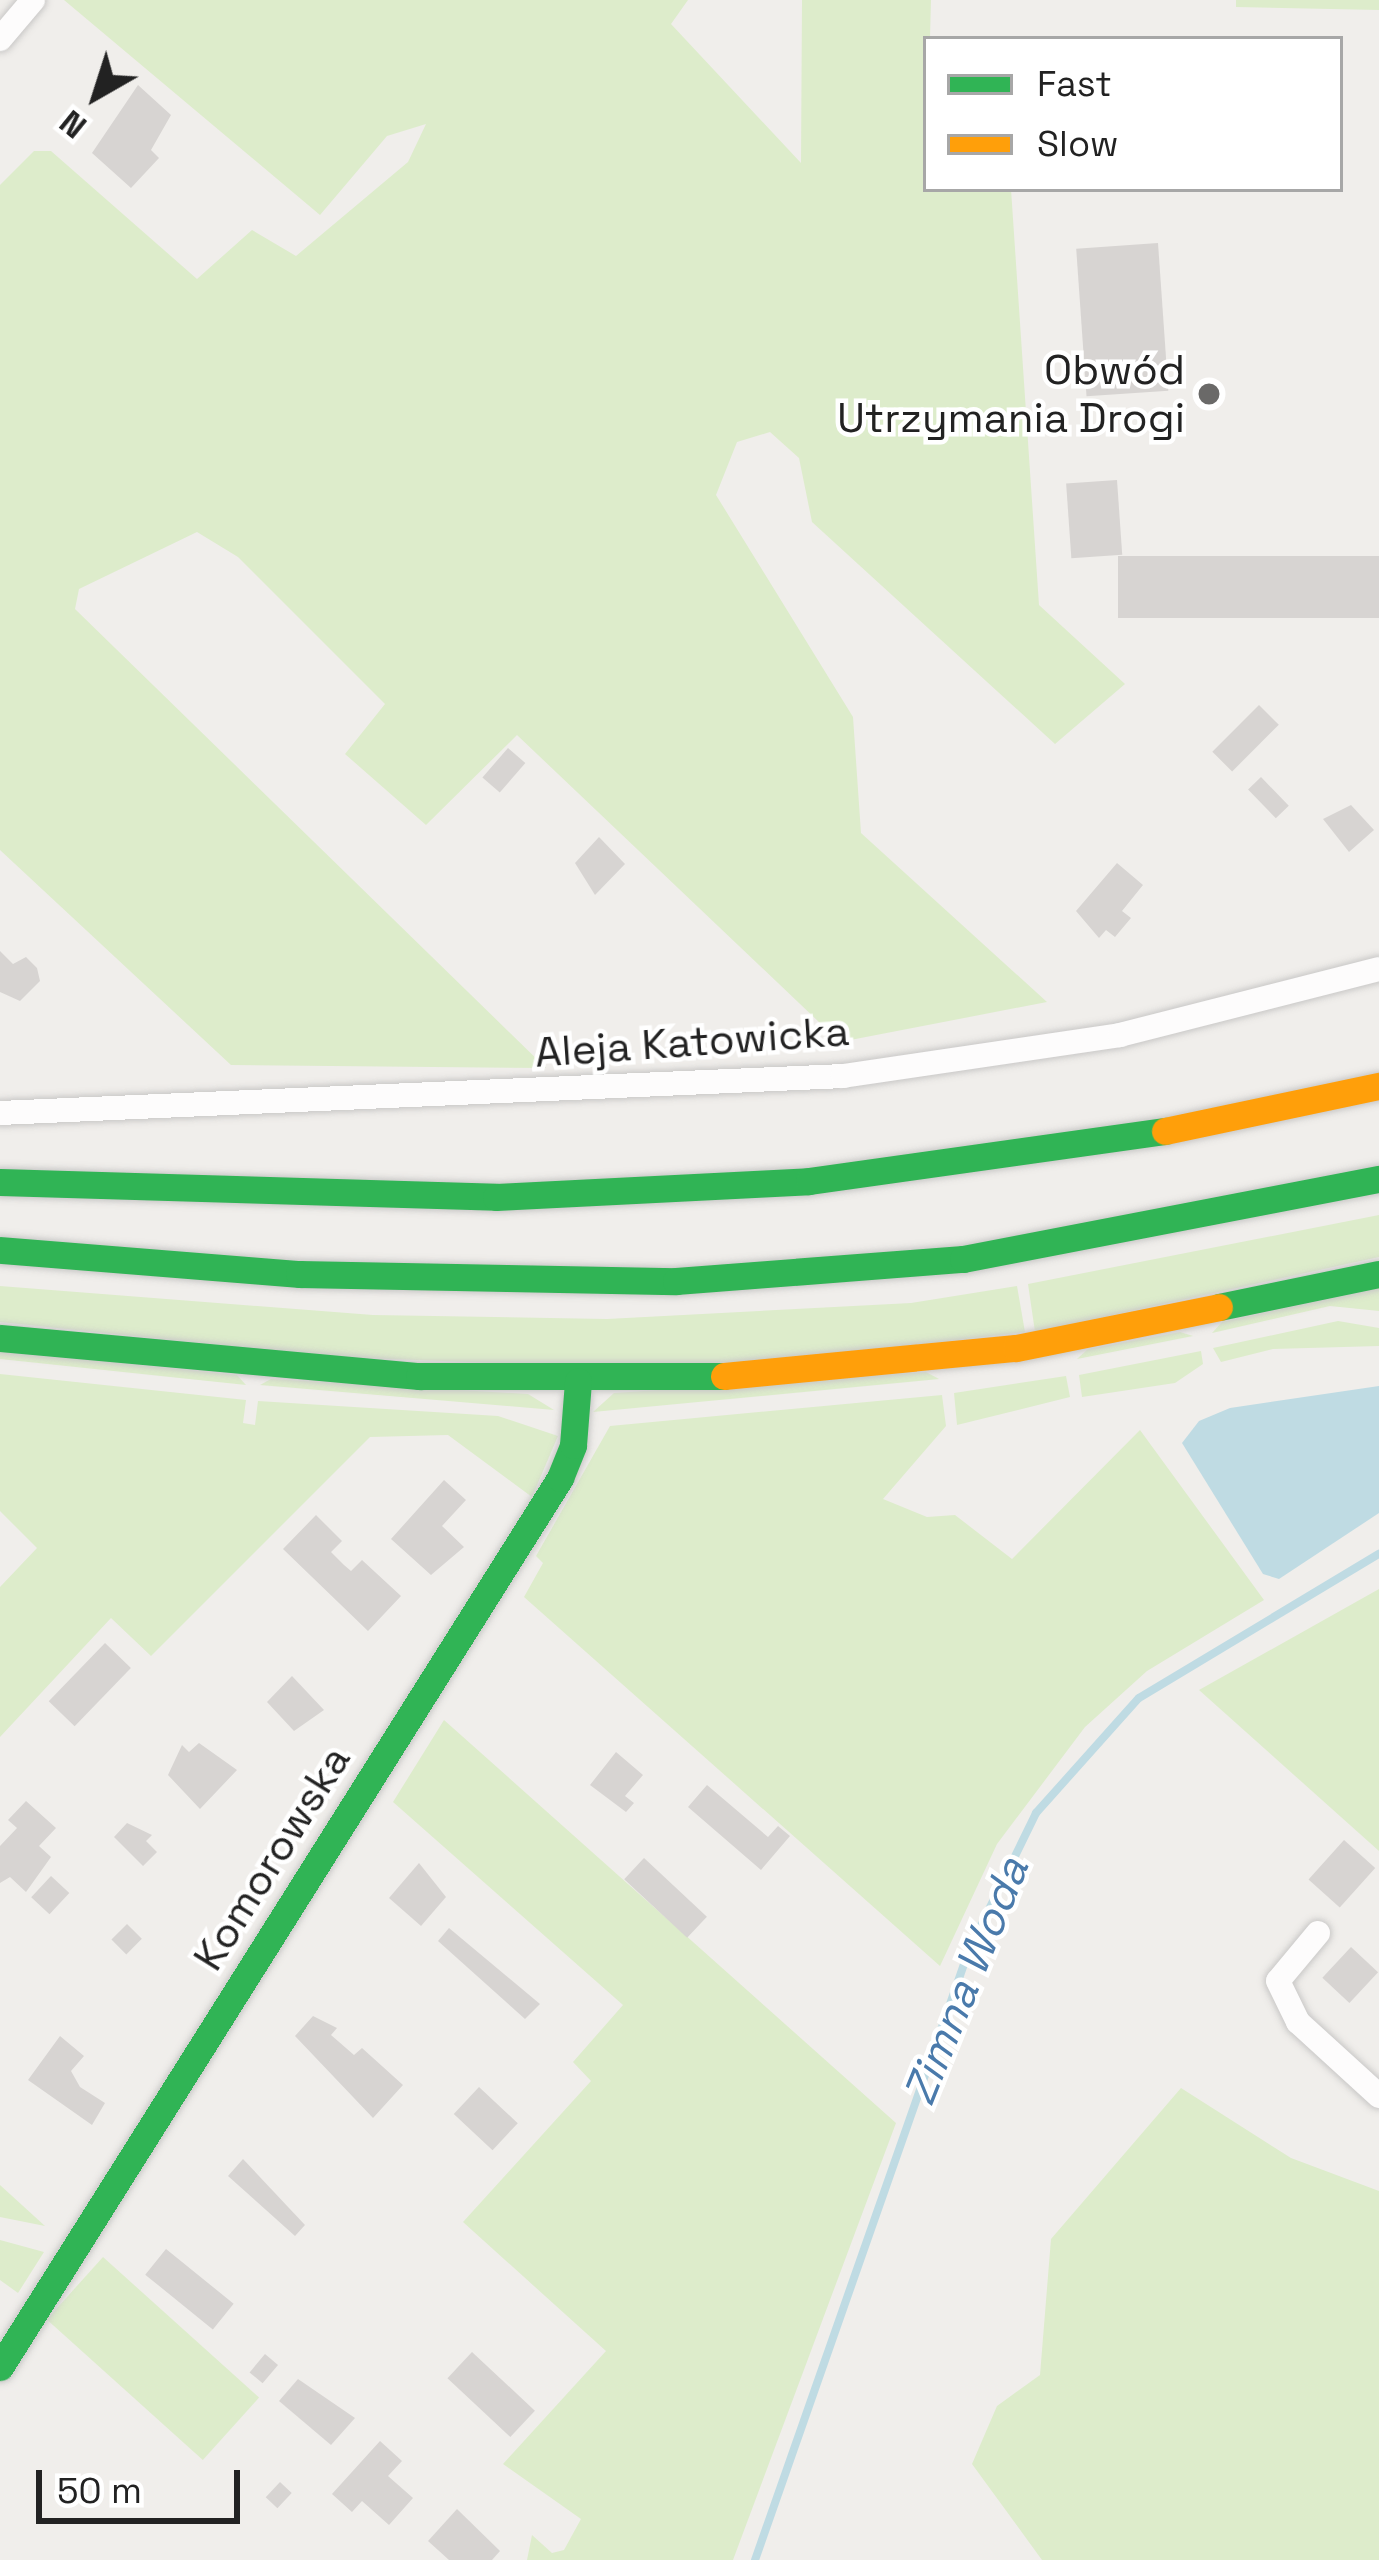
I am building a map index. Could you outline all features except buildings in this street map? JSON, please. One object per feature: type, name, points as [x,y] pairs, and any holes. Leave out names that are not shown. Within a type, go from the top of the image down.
[{"type":"main road","points":[[0,1181],[496,1197],[809,1181],[1084,1148],[1379,1086]]},
{"type":"main road","points":[[0,1250],[299,1274],[676,1281],[986,1256],[1379,1179]]},
{"type":"main road","points":[[0,1338],[335,1371],[578,1381],[796,1373],[998,1351],[1379,1274]]},
{"type":"main road","name":"Komorowska","points":[[0,2367],[560,1478],[573,1445],[578,1381]]},
{"type":"street","points":[[0,39],[33,0]]},
{"type":"street","name":"Aleja Katowicka","points":[[0,1113],[843,1076],[1120,1035],[1379,969]]},
{"type":"street","points":[[1318,1933],[1278,1981],[1298,2022],[1379,2096]]},
{"type":"green space","points":[[64,0],[688,0],[671,24],[801,163],[802,0],[931,0],[930,36],[923,36],[923,192],[1011,192],[1039,605],[1125,684],[1055,744],[812,522],[799,458],[770,432],[737,442],[716,495],[853,717],[861,833],[1047,1002],[840,1042],[517,735],[426,825],[345,754],[385,704],[238,557],[197,532],[79,589],[75,609],[546,1068],[231,1065],[0,850],[0,185],[34,151],[51,151],[197,279],[252,230],[296,256],[408,162],[426,124],[387,136],[320,215]]},
{"type":"green space","points":[[1236,0],[1379,0],[1379,10],[1236,7]]},
{"type":"green space","points":[[1379,1215],[1379,1257],[1035,1332],[1028,1284]]},
{"type":"green space","points":[[0,1286],[373,1315],[607,1319],[911,1303],[1017,1286],[1025,1332],[790,1360],[608,1367],[335,1357],[0,1322]]},
{"type":"green space","points":[[1379,1288],[1379,1311],[1330,1306],[1212,1333],[1222,1322]]},
{"type":"green space","points":[[1338,1321],[1379,1328],[1379,1346],[1273,1349],[1221,1362],[1213,1348]]},
{"type":"green space","points":[[1180,1332],[1193,1336],[1077,1359],[1088,1349]]},
{"type":"green space","points":[[0,1351],[237,1375],[246,1385],[0,1359]]},
{"type":"green space","points":[[1201,1351],[1203,1364],[1175,1383],[1082,1397],[1079,1375]]},
{"type":"green space","points":[[926,1372],[939,1379],[593,1412],[614,1393]]},
{"type":"green space","points":[[0,1374],[246,1400],[243,1423],[255,1425],[258,1401],[498,1416],[558,1436],[532,1497],[448,1435],[370,1437],[151,1656],[111,1618],[0,1737],[0,1587],[37,1548],[0,1511]]},
{"type":"green space","points":[[1066,1376],[1070,1397],[957,1425],[954,1393]]},
{"type":"green space","points":[[271,1379],[528,1394],[554,1410],[260,1385]]},
{"type":"green space","points":[[942,1395],[946,1426],[883,1499],[927,1517],[955,1515],[1012,1559],[1140,1430],[1264,1600],[1147,1671],[1085,1727],[997,1844],[940,1966],[524,1597],[543,1563],[536,1556],[610,1426]]},
{"type":"green space","points":[[1379,1589],[1379,1851],[1199,1690]]},
{"type":"green space","points":[[444,1720],[896,2123],[733,2560],[527,2560],[532,2535],[552,2553],[564,2550],[581,2519],[503,2464],[606,2351],[463,2222],[591,2081],[573,2062],[623,2005],[393,1802]]},
{"type":"green space","points":[[1181,2088],[1291,2158],[1379,2191],[1379,2560],[1042,2560],[972,2464],[997,2406],[1040,2375],[1051,2239]]},
{"type":"green space","points":[[0,2185],[45,2226],[0,2217]]},
{"type":"green space","points":[[0,2240],[44,2252],[18,2293],[0,2280]]},
{"type":"green space","points":[[103,2257],[259,2398],[203,2460],[47,2319]]},
{"type":"water","points":[[1379,1386],[1379,1513],[1279,1579],[1263,1574],[1182,1443],[1199,1421],[1230,1408]]},
{"type":"waterway","name":"Zimna Woda","points":[[755,2560],[969,1950],[1036,1813],[1139,1698],[1379,1554]]},
{"type":"traffic: fast","points":[[0,1182],[496,1197],[809,1181],[1165,1131]]},
{"type":"traffic: fast","points":[[0,1250],[299,1274],[676,1281],[963,1259],[1379,1179]]},
{"type":"traffic: fast","points":[[1219,1307],[1379,1274]]},
{"type":"traffic: fast","points":[[0,1338],[419,1376],[724,1376]]},
{"type":"traffic: fast","points":[[0,2367],[560,1478],[573,1445],[578,1381]]},
{"type":"traffic: slow","points":[[1165,1131],[1379,1086]]},
{"type":"traffic: slow","points":[[724,1376],[1016,1348],[1219,1307]]},
{"type":"place","name":"Obwód Utrzymania Drogi","points":[[1209,394]]}]
